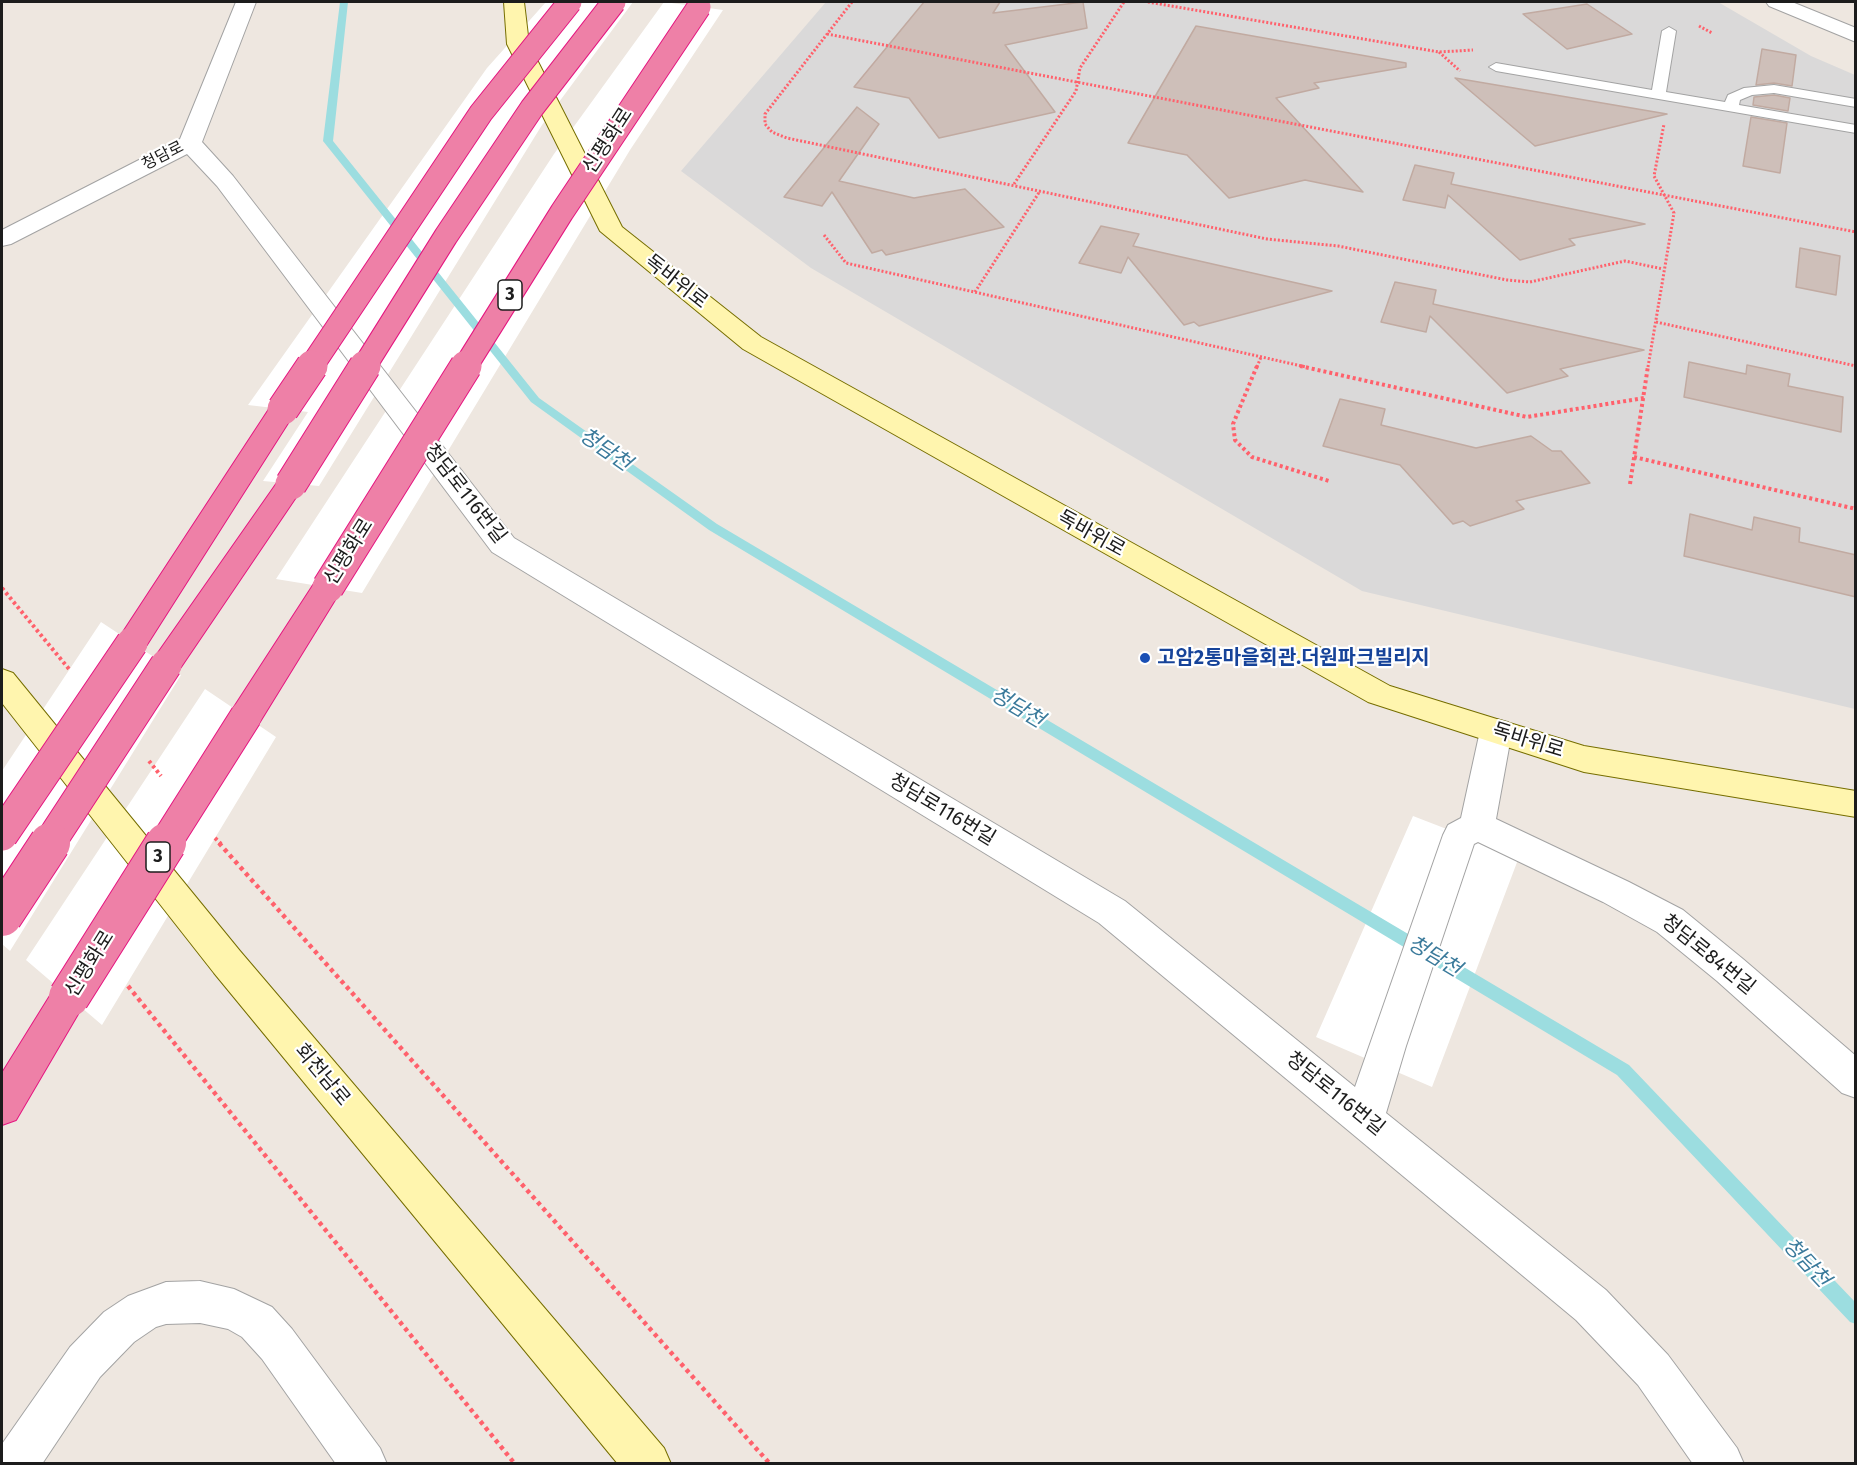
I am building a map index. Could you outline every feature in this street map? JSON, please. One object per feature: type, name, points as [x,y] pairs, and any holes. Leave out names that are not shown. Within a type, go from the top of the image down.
[{"type":"highway","points":[[2,835],[132,643],[283,410],[481,113],[570,2]]},
{"type":"highway","points":[[2,916],[166,665],[291,484],[452,226],[532,108],[614,2]]},
{"type":"highway","name":"신평화로","points":[[2,1107],[562,212],[701,4]]},
{"type":"main road","name":"독바위로","points":[[514,2],[518,44],[612,231],[752,343],[1379,694],[1584,759],[1856,804]]},
{"type":"main road","name":"회천남로","points":[[2,681],[227,962],[648,1464]]},
{"type":"street","name":"청담로","points":[[2,239],[190,143],[246,2]]},
{"type":"street","points":[[1776,2],[1856,36]]},
{"type":"street","name":"청담로116번길","points":[[190,143],[225,181],[503,545],[1112,912],[1591,1305],[1653,1370],[1721,1464]]},
{"type":"street","points":[[1365,1118],[1387,1046],[1468,831],[1496,731]]},
{"type":"street","name":"청담로84번길","points":[[1468,831],[1616,892],[1670,921],[1730,970],[1856,1081]]},
{"type":"street","points":[[15,1464],[85,1362],[119,1326],[143,1311],[166,1304],[200,1302],[234,1310],[257,1322],[276,1344],[364,1464]]},
{"type":"lane","points":[[1658,95],[1669,31]]},
{"type":"lane","points":[[1496,67],[1856,129]]},
{"type":"lane","points":[[1731,108],[1733,98],[1749,91],[1774,89],[1856,103]]},
{"type":"path","points":[[852,2],[765,114],[765,124],[772,132],[787,138],[1267,239],[1338,246],[1507,280],[1530,282],[1624,261],[1663,269]]},
{"type":"path","points":[[1014,184],[1076,91],[1080,68],[1124,2]]},
{"type":"path","points":[[1148,2],[1439,52],[1481,50]]},
{"type":"path","points":[[826,34],[1856,232]]},
{"type":"path","points":[[1439,52],[1460,71]]},
{"type":"path","points":[[1630,484],[1663,269],[1674,213],[1654,176],[1666,113],[1658,95]]},
{"type":"path","points":[[975,292],[1040,191]]},
{"type":"path","points":[[824,235],[846,263],[1527,417],[1644,398]]},
{"type":"path","points":[[1656,322],[1856,366]]},
{"type":"path","points":[[1261,357],[1233,424],[1235,440],[1252,457],[1329,482]]},
{"type":"path","points":[[1634,458],[1856,509]]},
{"type":"path","points":[[2,588],[76,677]]},
{"type":"path","points":[[146,757],[169,784]]},
{"type":"path","points":[[207,828],[770,1464]]},
{"type":"path","points":[[126,983],[516,1464]]},
{"type":"shaded area","points":[[826,2],[1718,2],[1811,56],[1855,75],[1855,709],[1362,591],[811,268],[681,171]]},
{"type":"pier","points":[[546,2],[633,2],[542,125],[319,486],[263,481],[308,412],[248,405],[487,68]]},
{"type":"pier","points":[[664,2],[723,10],[630,150],[362,593],[276,579],[554,154]]},
{"type":"pier","points":[[101,622],[181,675],[10,951],[2,944],[2,771]]},
{"type":"pier","points":[[205,689],[276,737],[102,1025],[26,960]]},
{"type":"pier","points":[[1413,816],[1519,857],[1432,1087],[1316,1037]]},
{"type":"building","points":[[924,2],[1000,2],[993,13],[1083,2],[1087,28],[1005,45],[1055,112],[939,138],[909,98],[854,87]]},
{"type":"building","points":[[1587,4],[1632,34],[1567,49],[1523,14]]},
{"type":"building","points":[[1196,26],[1406,63],[1406,67],[1314,83],[1319,88],[1276,98],[1363,192],[1305,180],[1229,198],[1187,155],[1128,143]]},
{"type":"building","points":[[1762,49],[1796,55],[1792,86],[1774,83],[1756,85]]},
{"type":"building","points":[[1455,78],[1667,114],[1535,146]]},
{"type":"building","points":[[1774,95],[1790,98],[1788,111],[1753,105],[1754,97]]},
{"type":"building","points":[[857,107],[879,124],[839,181],[914,198],[965,189],[1004,227],[886,255],[882,250],[872,253],[832,192],[822,206],[784,197]]},
{"type":"building","points":[[1751,117],[1787,123],[1780,173],[1743,166]]},
{"type":"building","points":[[1415,165],[1454,173],[1451,184],[1645,224],[1569,239],[1575,245],[1520,260],[1448,195],[1445,208],[1403,200]]},
{"type":"building","points":[[1101,226],[1139,234],[1133,246],[1332,291],[1199,326],[1194,322],[1184,325],[1128,257],[1121,273],[1079,263]]},
{"type":"building","points":[[1800,248],[1840,256],[1836,295],[1796,287]]},
{"type":"building","points":[[1395,282],[1436,290],[1433,304],[1644,350],[1560,369],[1568,376],[1507,393],[1430,316],[1426,332],[1381,322]]},
{"type":"building","points":[[1689,362],[1746,374],[1747,365],[1790,374],[1788,386],[1843,397],[1841,432],[1684,397]]},
{"type":"building","points":[[1340,399],[1385,409],[1381,425],[1476,448],[1531,436],[1552,451],[1561,451],[1590,483],[1516,501],[1524,509],[1470,526],[1463,521],[1453,524],[1400,465],[1323,446]]},
{"type":"building","points":[[1690,514],[1752,530],[1754,517],[1800,528],[1799,542],[1856,555],[1856,597],[1684,556]]},
{"type":"waterway","name":"청담천","points":[[344,2],[328,141],[535,400],[713,527],[1623,1070],[1856,1316]]},
{"type":"place","name":"고암2통마을회관.더원파크빌리지","points":[[1145,658]]}]
